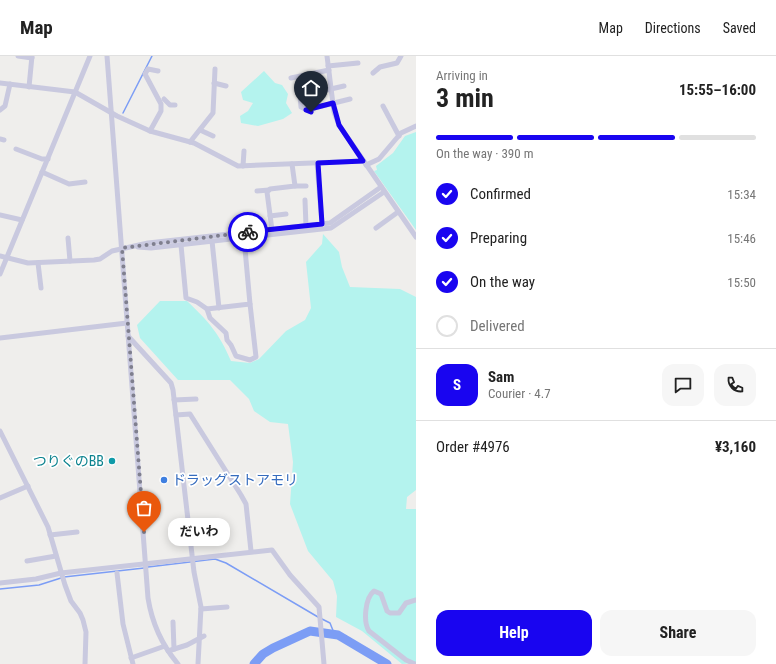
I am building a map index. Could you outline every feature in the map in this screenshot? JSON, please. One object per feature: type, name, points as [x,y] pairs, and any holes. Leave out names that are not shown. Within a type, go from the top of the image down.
[{"type":"street","points":[[18,56],[32,57],[29,87]]},
{"type":"street","points":[[0,274],[90,56]]},
{"type":"street","points":[[107,56],[146,570],[151,613],[155,627],[178,664]]},
{"type":"street","points":[[327,56],[333,103],[339,125],[416,237]]},
{"type":"street","points":[[373,73],[380,67],[396,63],[400,56]]},
{"type":"street","points":[[291,78],[328,68],[358,63]]},
{"type":"street","points":[[158,71],[148,69],[145,74],[170,105],[175,105]]},
{"type":"street","points":[[190,142],[213,113],[215,69]]},
{"type":"street","points":[[0,83],[75,92],[117,116],[150,131],[190,142],[238,166],[364,163],[379,159],[399,136],[416,126]]},
{"type":"street","points":[[214,83],[226,86]]},
{"type":"street","points":[[0,110],[5,106],[10,84]]},
{"type":"street","points":[[344,86],[300,96],[300,107],[309,111],[350,99]]},
{"type":"street","points":[[150,131],[161,111],[164,98]]},
{"type":"street","points":[[382,106],[399,136]]},
{"type":"street","points":[[200,130],[213,136]]},
{"type":"street","points":[[16,149],[42,159],[48,159]]},
{"type":"street","points":[[243,166],[244,151]]},
{"type":"street","points":[[318,163],[322,224]]},
{"type":"street","points":[[292,164],[295,186]]},
{"type":"street","points":[[42,172],[69,184],[86,182]]},
{"type":"street","points":[[257,191],[306,186]]},
{"type":"street","points":[[0,256],[28,264],[100,259],[112,251],[148,243],[330,223],[382,189]]},
{"type":"street","points":[[133,246],[151,248],[331,228],[382,189]]},
{"type":"street","points":[[269,190],[272,230]]},
{"type":"street","points":[[305,200],[306,226]]},
{"type":"street","points":[[376,228],[398,212]]},
{"type":"street","points":[[270,216],[286,214]]},
{"type":"street","points":[[0,215],[22,220]]},
{"type":"street","points":[[68,238],[70,261]]},
{"type":"street","points":[[181,245],[186,298],[197,302],[207,309],[210,318],[226,333],[227,340],[236,356],[250,360],[256,357],[244,238]]},
{"type":"street","points":[[212,241],[219,308]]},
{"type":"street","points":[[38,263],[41,288]]},
{"type":"street","points":[[207,309],[250,304]]},
{"type":"street","points":[[0,338],[127,323]]},
{"type":"street","points":[[128,336],[171,383],[193,562],[201,609],[198,640],[198,664]]},
{"type":"street","points":[[174,400],[196,399]]},
{"type":"street","points":[[176,415],[190,414],[246,504],[251,551]]},
{"type":"street","points":[[0,431],[28,486],[50,535],[63,580],[71,601],[80,613],[83,620],[86,632],[85,664]]},
{"type":"street","points":[[0,498],[28,486]]},
{"type":"street","points":[[50,535],[77,532]]},
{"type":"street","points":[[0,583],[36,580],[61,573],[146,563],[193,562],[251,551],[272,550],[290,575],[318,604],[324,664]]},
{"type":"street","points":[[27,561],[56,556]]},
{"type":"street","points":[[117,574],[123,624],[133,664]]},
{"type":"street","points":[[415,664],[406,660],[369,631],[365,625],[365,619],[369,598],[374,591],[381,594],[387,611],[390,613],[399,613],[406,603],[416,600]]},
{"type":"street","points":[[201,609],[227,606]]},
{"type":"street","points":[[173,622],[174,648]]},
{"type":"street","points":[[131,658],[167,648],[174,648],[198,640],[204,636]]},
{"type":"shaded area","points":[[264,71],[275,83],[282,85],[288,94],[286,103],[292,113],[283,119],[258,126],[241,123],[240,116],[248,111],[253,103],[243,100],[241,92]]},
{"type":"shaded area","points":[[416,132],[416,230],[374,171],[377,170],[376,166],[393,153],[405,136]]},
{"type":"shaded area","points":[[323,234],[339,252],[342,267],[350,287],[400,289],[416,297],[416,490],[407,497],[406,509],[416,509],[416,663],[402,664],[362,631],[336,617],[337,596],[333,581],[308,551],[290,504],[293,462],[288,424],[270,422],[254,411],[249,399],[230,380],[178,380],[140,338],[137,325],[160,301],[187,301],[213,328],[231,361],[250,363],[259,359],[286,331],[305,320],[311,308],[306,262],[322,244]]},
{"type":"waterway","points":[[123,113],[152,56]]},
{"type":"waterway","points":[[148,567],[215,559],[226,563],[318,617]]},
{"type":"waterway","points":[[64,577],[144,568]]},
{"type":"waterway","points":[[0,589],[39,585],[61,578]]},
{"type":"waterway","points":[[322,619],[330,623],[334,633],[338,635]]},
{"type":"waterway","points":[[254,664],[263,654],[273,648],[310,631],[338,635],[387,664]]},
{"type":"way so far","points":[[144,532],[122,248],[148,243],[248,232]]},
{"type":"place","name":"つりぐのBB","points":[[112,461]]},
{"type":"place","name":"ドラッグストアモリ","points":[[164,480]]},
{"type":"place","name":"だいわ","points":[[144,532]]},
{"type":"route","points":[[248,232],[322,224],[318,163],[363,161],[339,125],[334,112],[333,103],[306,110],[311,112]]}]
